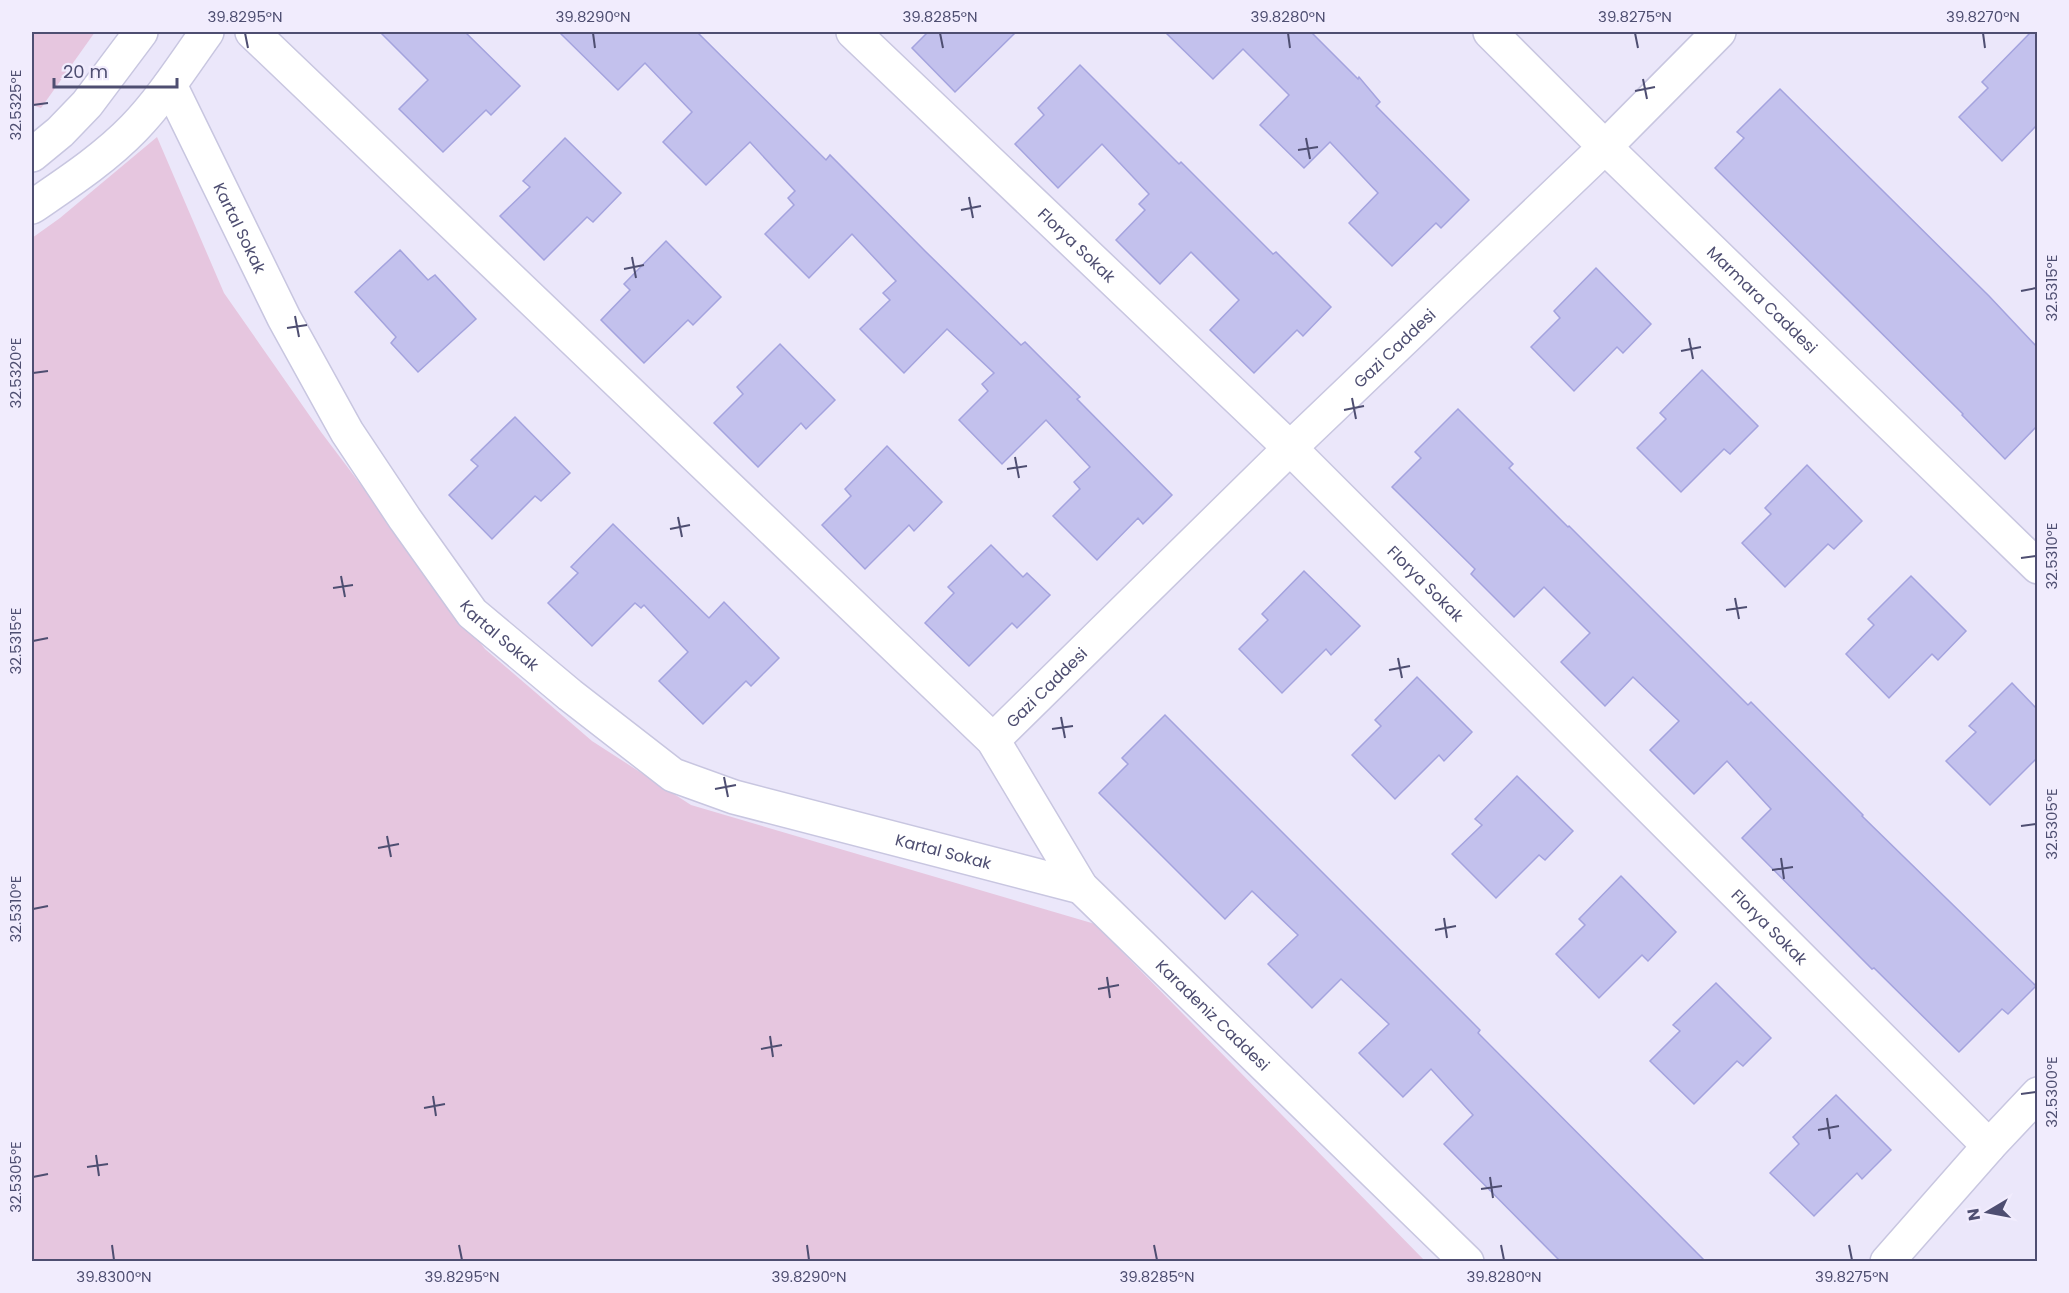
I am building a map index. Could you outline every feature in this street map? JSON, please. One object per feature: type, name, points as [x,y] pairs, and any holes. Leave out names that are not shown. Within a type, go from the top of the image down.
[{"type":"street","points":[[32,155],[60,132],[87,104],[141,32]]},
{"type":"street","points":[[32,207],[106,153],[135,128],[170,85],[207,32]]},
{"type":"street","points":[[252,32],[993,740]]},
{"type":"street","name":"Florya Sokak","points":[[853,32],[1290,448],[1989,1146]]},
{"type":"street","name":"Marmara Caddesi","points":[[1490,32],[1605,147],[2037,567]]},
{"type":"street","name":"Gazi Caddesi","points":[[993,740],[1290,448],[1605,147],[1719,32]]},
{"type":"street","name":"Kartal Sokak","points":[[170,85],[284,318],[347,432],[472,614],[570,695],[673,775],[734,797],[1081,886]]},
{"type":"street","name":"Karadeniz Caddesi","points":[[993,740],[1081,886],[1467,1262]]},
{"type":"street","points":[[1887,1262],[2037,1094]]},
{"type":"shaded area","points":[[32,32],[95,32],[41,108],[32,105]]},
{"type":"shaded area","points":[[157,137],[224,293],[321,432],[485,649],[592,741],[691,805],[1095,924],[1425,1261],[32,1261],[32,238],[60,218]]},
{"type":"building","points":[[380,32],[465,32],[520,86],[491,115],[486,110],[443,152],[399,109],[428,80]]},
{"type":"building","points":[[559,32],[697,32],[826,160],[830,155],[1021,345],[1025,342],[1080,397],[1077,399],[1172,495],[1143,524],[1138,518],[1097,560],[1053,516],[1080,489],[1074,482],[1090,467],[1046,420],[1002,464],[959,420],[988,391],[982,384],[994,373],[947,329],[904,373],[860,329],[890,300],[883,293],[896,281],[852,234],[809,278],[765,234],[794,205],[788,198],[795,191],[750,142],[706,185],[663,142],[692,112],[645,63],[618,90]]},
{"type":"building","points":[[928,32],[1016,32],[955,92],[912,48]]},
{"type":"building","points":[[1165,32],[1311,32],[1358,79],[1359,77],[1380,102],[1376,106],[1469,200],[1441,228],[1436,223],[1392,266],[1349,223],[1378,193],[1330,142],[1304,168],[1260,125],[1289,95],[1243,49],[1213,79]]},
{"type":"building","points":[[2031,32],[2037,32],[2037,125],[2002,161],[1959,117],[1988,88],[1982,82]]},
{"type":"building","points":[[1080,65],[1179,164],[1181,162],[1273,254],[1276,252],[1331,307],[1303,336],[1297,330],[1254,373],[1210,330],[1239,300],[1191,252],[1160,284],[1116,240],[1145,210],[1139,204],[1149,194],[1102,144],[1058,188],[1015,144],[1044,115],[1038,108]]},
{"type":"building","points":[[1780,89],[1989,296],[2037,347],[2037,426],[2005,459],[1963,414],[1715,168],[1744,138],[1737,132]]},
{"type":"building","points":[[565,138],[621,193],[593,222],[587,217],[544,260],[500,216],[530,187],[523,181]]},
{"type":"building","points":[[666,241],[721,297],[693,325],[688,320],[644,363],[601,320],[630,290],[624,284]]},
{"type":"building","points":[[400,250],[428,280],[435,275],[476,319],[418,372],[391,343],[396,337],[355,292]]},
{"type":"building","points":[[1596,268],[1651,324],[1623,353],[1617,347],[1574,391],[1531,347],[1560,318],[1554,311]]},
{"type":"building","points":[[780,344],[835,400],[806,429],[801,423],[758,467],[714,423],[743,394],[737,387]]},
{"type":"building","points":[[1702,370],[1758,426],[1730,454],[1724,449],[1681,492],[1637,448],[1666,419],[1660,413]]},
{"type":"building","points":[[1458,409],[1513,464],[1509,468],[1568,527],[1748,705],[1751,702],[1862,816],[2036,986],[2008,1014],[2002,1009],[1959,1052],[1874,968],[1872,969],[1742,838],[1771,809],[1727,761],[1694,794],[1650,750],[1679,721],[1633,677],[1605,706],[1561,662],[1590,633],[1544,587],[1514,617],[1471,574],[1475,569],[1392,487],[1421,458],[1415,452]]},
{"type":"building","points":[[515,417],[570,473],[541,501],[535,496],[492,539],[449,495],[478,466],[471,460]]},
{"type":"building","points":[[887,446],[942,502],[914,531],[909,525],[865,569],[822,525],[851,496],[845,489]]},
{"type":"building","points":[[1807,465],[1862,521],[1834,549],[1828,544],[1785,587],[1742,543],[1771,514],[1765,508]]},
{"type":"building","points":[[613,524],[709,618],[724,602],[779,658],[751,686],[746,681],[703,724],[659,681],[688,652],[644,605],[641,608],[635,603],[592,646],[548,603],[578,573],[571,567]]},
{"type":"building","points":[[991,545],[1023,577],[1027,573],[1050,595],[1017,628],[1012,623],[969,666],[925,623],[954,593],[948,587]]},
{"type":"building","points":[[1304,571],[1360,626],[1331,655],[1326,649],[1282,693],[1239,649],[1268,620],[1262,614]]},
{"type":"building","points":[[1911,576],[1966,631],[1938,660],[1932,654],[1889,698],[1846,654],[1874,625],[1868,619]]},
{"type":"building","points":[[1417,677],[1472,732],[1444,761],[1439,755],[1395,799],[1352,755],[1381,726],[1375,720]]},
{"type":"building","points":[[2012,683],[2037,709],[2037,758],[1990,805],[1946,761],[1976,732],[1969,726]]},
{"type":"building","points":[[1165,715],[1480,1030],[1478,1033],[1706,1262],[1561,1262],[1444,1144],[1473,1115],[1431,1069],[1403,1097],[1359,1053],[1389,1024],[1341,979],[1312,1008],[1268,964],[1298,935],[1252,891],[1225,919],[1099,793],[1128,764],[1122,758]]},
{"type":"building","points":[[1517,776],[1573,831],[1545,860],[1539,855],[1496,898],[1452,854],[1482,825],[1475,819]]},
{"type":"building","points":[[1621,876],[1676,932],[1648,961],[1642,955],[1599,998],[1556,954],[1585,925],[1579,919]]},
{"type":"building","points":[[1716,983],[1771,1038],[1743,1066],[1737,1061],[1694,1104],[1650,1061],[1680,1031],[1673,1025]]},
{"type":"building","points":[[1836,1095],[1891,1150],[1862,1179],[1857,1173],[1814,1216],[1770,1173],[1799,1144],[1793,1137]]}]
